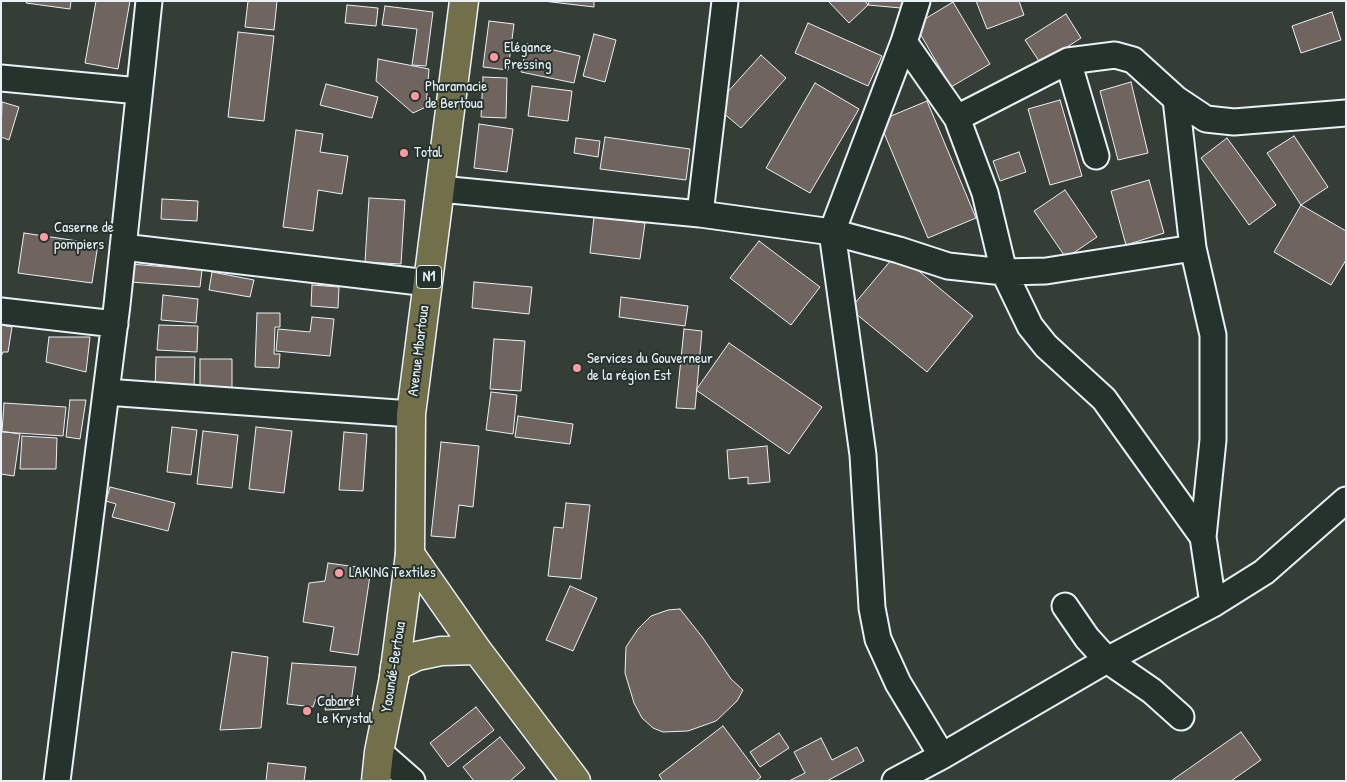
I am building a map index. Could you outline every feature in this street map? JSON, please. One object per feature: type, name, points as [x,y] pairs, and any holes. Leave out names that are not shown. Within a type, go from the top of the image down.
[{"type":"main road","name":"Avenue Mbartoua","points":[[410,554],[412,414],[464,1]]},
{"type":"main road","points":[[410,554],[477,650],[576,781]]},
{"type":"main road","name":"Yaoundé-Bertoua","points":[[376,781],[379,752],[394,677],[410,554]]},
{"type":"main road","points":[[394,677],[395,667],[417,656],[441,651],[477,650]]},
{"type":"street","points":[[57,781],[115,324],[149,1]]},
{"type":"street","points":[[700,214],[725,1]]},
{"type":"street","points":[[917,1],[904,42],[832,232],[863,455],[872,608],[876,631],[898,683],[942,756]]},
{"type":"street","points":[[904,42],[958,118],[985,193],[1004,272],[1030,326],[1046,346],[1104,399],[1203,537]]},
{"type":"street","points":[[958,118],[1068,61],[1115,55],[1133,60],[1176,99],[1206,119],[1234,122],[1346,113]]},
{"type":"street","points":[[1068,61],[1096,156]]},
{"type":"street","points":[[1,78],[139,91]]},
{"type":"street","points":[[1176,99],[1194,248],[1212,335],[1213,440],[1203,537],[1213,604]]},
{"type":"street","points":[[440,189],[700,214],[832,232],[899,250],[948,266],[1004,272],[1046,271],[1194,248]]},
{"type":"street","points":[[123,247],[428,282]]},
{"type":"street","points":[[1,311],[115,324]]},
{"type":"street","points":[[106,392],[412,414]]},
{"type":"street","points":[[895,781],[942,756],[1107,660],[1213,604],[1264,572],[1346,500]]},
{"type":"street","points":[[1065,606],[1087,638],[1107,660],[1152,691],[1181,717]]},
{"type":"street","points":[[379,752],[412,781]]},
{"type":"building","points":[[27,1],[71,1],[70,9],[26,3]]},
{"type":"building","points":[[96,1],[130,1],[118,69],[85,63]]},
{"type":"building","points":[[248,1],[277,1],[274,30],[245,27]]},
{"type":"building","points":[[543,1],[594,1],[594,7]]},
{"type":"building","points":[[828,1],[865,1],[868,5],[849,23]]},
{"type":"building","points":[[869,1],[913,1],[912,9],[868,5]]},
{"type":"building","points":[[976,1],[1019,1],[1024,15],[987,29]]},
{"type":"building","points":[[953,2],[990,64],[951,87],[915,25]]},
{"type":"building","points":[[347,5],[378,8],[376,26],[345,23]]},
{"type":"building","points":[[385,6],[433,12],[426,66],[412,65],[417,29],[382,25]]},
{"type":"building","points":[[1332,12],[1341,40],[1301,53],[1292,26]]},
{"type":"building","points":[[1066,14],[1081,38],[1041,64],[1025,40]]},
{"type":"building","points":[[489,21],[514,24],[508,70],[483,67]]},
{"type":"building","points":[[808,23],[882,56],[868,86],[795,53]]},
{"type":"building","points":[[238,32],[274,36],[264,121],[228,117]]},
{"type":"building","points":[[594,34],[616,40],[605,82],[583,76]]},
{"type":"building","points":[[527,44],[580,56],[574,83],[521,72]]},
{"type":"building","points":[[761,55],[786,78],[741,128],[715,106]]},
{"type":"building","points":[[378,59],[429,69],[426,107],[413,113],[376,81]]},
{"type":"building","points":[[483,77],[507,78],[506,118],[481,117]]},
{"type":"building","points":[[1131,82],[1148,153],[1118,160],[1100,91]]},
{"type":"building","points":[[815,83],[859,109],[810,193],[766,168]]},
{"type":"building","points":[[326,84],[378,97],[372,118],[320,105]]},
{"type":"building","points":[[532,86],[572,91],[568,121],[528,116]]},
{"type":"building","points":[[1060,100],[1082,176],[1050,185],[1028,109]]},
{"type":"building","points":[[927,101],[976,218],[928,238],[879,121]]},
{"type":"building","points":[[2,102],[19,107],[9,140],[1,137]]},
{"type":"building","points":[[479,124],[513,129],[507,172],[474,168]]},
{"type":"building","points":[[296,130],[323,134],[320,152],[348,156],[342,194],[318,190],[313,231],[283,227]]},
{"type":"building","points":[[1294,136],[1328,187],[1301,205],[1267,153]]},
{"type":"building","points":[[605,137],[690,149],[686,180],[600,169]]},
{"type":"building","points":[[576,138],[600,141],[598,157],[574,153]]},
{"type":"building","points":[[1227,138],[1276,205],[1249,225],[1201,158]]},
{"type":"building","points":[[1019,152],[1026,172],[1000,181],[993,161]]},
{"type":"building","points":[[1149,180],[1164,233],[1126,245],[1111,191]]},
{"type":"building","points":[[1065,190],[1097,237],[1066,258],[1034,211]]},
{"type":"building","points":[[369,198],[405,200],[401,264],[365,262]]},
{"type":"building","points":[[162,199],[198,201],[197,221],[161,219]]},
{"type":"building","points":[[1301,205],[1346,231],[1346,260],[1331,285],[1274,252]]},
{"type":"building","points":[[594,217],[645,223],[640,259],[590,253]]},
{"type":"building","points":[[24,233],[98,244],[92,283],[18,273]]},
{"type":"building","points":[[759,241],[820,287],[791,325],[730,278]]},
{"type":"building","points":[[897,253],[973,316],[927,372],[850,309]]},
{"type":"building","points":[[131,264],[202,270],[200,287],[130,282]]},
{"type":"building","points":[[212,272],[254,280],[250,297],[209,290]]},
{"type":"building","points":[[474,282],[532,287],[529,314],[472,308]]},
{"type":"building","points":[[312,285],[339,287],[338,308],[311,306]]},
{"type":"building","points":[[163,295],[198,299],[196,323],[161,320]]},
{"type":"building","points":[[621,297],[688,306],[685,326],[619,317]]},
{"type":"building","points":[[257,313],[280,313],[280,327],[275,327],[274,354],[280,354],[279,368],[255,367]]},
{"type":"building","points":[[312,317],[334,319],[330,356],[276,351],[278,329],[310,332]]},
{"type":"building","points":[[1,325],[12,327],[8,352],[3,352],[1,357]]},
{"type":"building","points":[[159,325],[198,326],[197,352],[157,350]]},
{"type":"building","points":[[684,329],[702,331],[695,409],[676,408]]},
{"type":"building","points":[[49,337],[90,337],[86,372],[46,362]]},
{"type":"building","points":[[494,339],[525,341],[521,391],[490,389]]},
{"type":"building","points":[[729,343],[822,407],[789,454],[696,390]]},
{"type":"building","points":[[156,357],[195,357],[194,389],[155,389]]},
{"type":"building","points":[[200,359],[232,359],[232,391],[200,390]]},
{"type":"building","points":[[491,392],[517,395],[513,434],[486,430]]},
{"type":"building","points":[[70,400],[86,400],[80,439],[66,437]]},
{"type":"building","points":[[4,403],[66,407],[63,436],[2,432]]},
{"type":"building","points":[[518,416],[573,424],[570,444],[515,437]]},
{"type":"building","points":[[172,427],[197,430],[191,475],[167,472]]},
{"type":"building","points":[[256,427],[292,431],[284,493],[249,489]]},
{"type":"building","points":[[1,431],[20,434],[14,476],[1,474]]},
{"type":"building","points":[[203,431],[238,435],[232,488],[197,484]]},
{"type":"building","points":[[344,432],[367,434],[363,491],[339,490]]},
{"type":"building","points":[[22,436],[57,438],[56,469],[20,469]]},
{"type":"building","points":[[441,442],[479,446],[473,507],[459,505],[455,538],[431,536]]},
{"type":"building","points":[[767,446],[770,482],[748,484],[748,477],[729,479],[727,450]]},
{"type":"building","points":[[110,487],[175,503],[168,531],[112,517],[116,504],[106,501]]},
{"type":"building","points":[[566,503],[590,505],[581,579],[548,576],[554,527],[563,528]]},
{"type":"building","points":[[328,563],[371,569],[358,655],[330,651],[334,627],[303,622],[309,583],[325,581]]},
{"type":"building","points":[[570,586],[597,598],[573,651],[546,640]]},
{"type":"building","points":[[680,609],[703,638],[731,679],[743,690],[737,701],[716,721],[688,731],[663,732],[653,728],[642,718],[634,703],[625,673],[626,647],[638,629],[651,616],[668,610]]},
{"type":"building","points":[[232,652],[268,657],[261,728],[220,730]]},
{"type":"building","points":[[292,663],[356,667],[350,709],[325,710],[327,699],[316,699],[313,707],[287,704]]},
{"type":"building","points":[[476,707],[494,730],[448,767],[430,743]]},
{"type":"building","points":[[723,726],[761,777],[756,781],[663,781],[659,775]]},
{"type":"building","points":[[1241,732],[1261,760],[1231,781],[1171,781]]},
{"type":"building","points":[[779,733],[789,748],[760,767],[750,752]]},
{"type":"building","points":[[500,737],[525,768],[510,781],[474,781],[463,767]]},
{"type":"building","points":[[821,738],[832,760],[857,747],[864,761],[827,781],[789,781],[805,773],[794,752]]},
{"type":"building","points":[[268,763],[306,767],[304,781],[266,781]]},
{"type":"place","name":"Elégance Pressing","points":[[494,57]]},
{"type":"place","name":"Pharamacie de Bertoua","points":[[415,96]]},
{"type":"place","name":"Total","points":[[404,153]]},
{"type":"place","name":"Caserne de pompiers","points":[[44,237]]},
{"type":"place","name":"Services du Gouverneur de la région Est","points":[[577,368]]},
{"type":"place","name":"LAKING Textiles","points":[[339,573]]},
{"type":"place","name":"Cabaret Le Krystal","points":[[307,711]]}]
